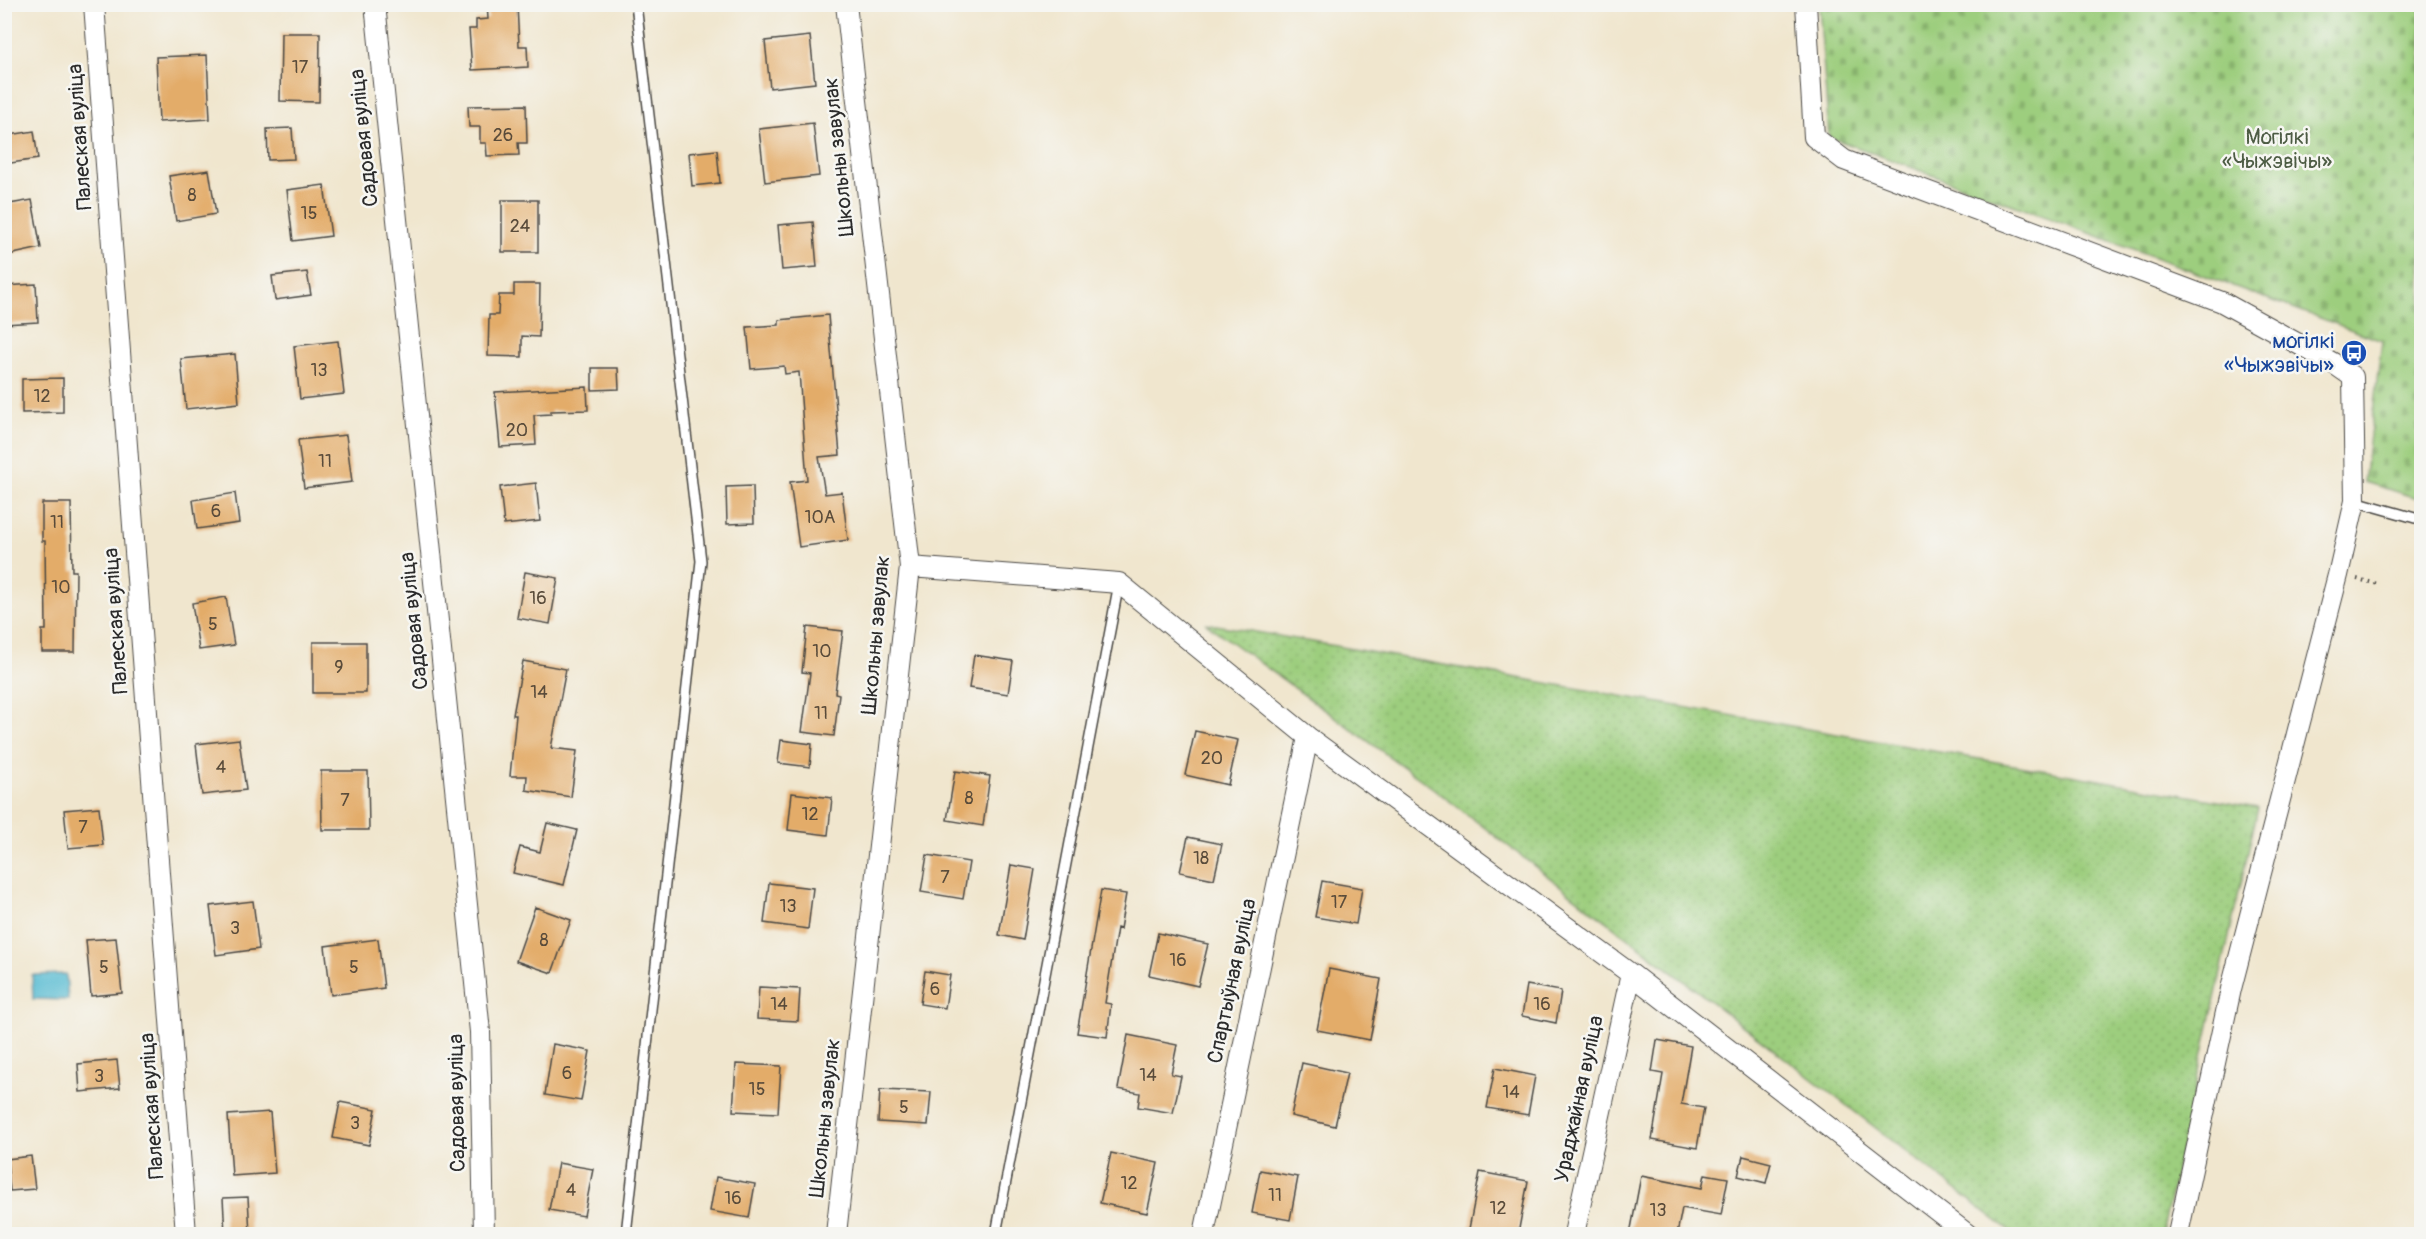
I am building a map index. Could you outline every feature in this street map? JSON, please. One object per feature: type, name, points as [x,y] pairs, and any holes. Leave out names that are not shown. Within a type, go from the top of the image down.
[{"type":"street","name":"Палеская вуліца","points":[[94,4],[186,1234]]},
{"type":"street","name":"Садовая вуліца","points":[[375,4],[480,1032],[484,1234]]},
{"type":"street","name":"Школьны завулак","points":[[836,1234],[910,567],[846,4]]},
{"type":"street","points":[[1806,4],[1814,137],[1844,160],[2223,302],[2333,363],[2353,377],[2355,501],[2231,988],[2178,1234]]},
{"type":"street","points":[[910,567],[1119,583],[1308,737],[1631,974],[1960,1232]]},
{"type":"street","name":"Спартыўная вуліца","points":[[1204,1234],[1308,737]]},
{"type":"street","name":"Ураджайная вуліца","points":[[1574,1234],[1631,974]]},
{"type":"lane","points":[[626,1234],[701,561],[636,4]]},
{"type":"lane","points":[[2355,501],[2421,520]]},
{"type":"lane","points":[[996,1234],[1119,583]]},
{"type":"green space","name":"Могілкі «Чыжэвічы»","points":[[1819,5],[2421,5],[2421,499],[2364,482],[2382,341],[1829,137]]},
{"type":"green space","points":[[1205,623],[2258,808],[2162,1234],[2014,1234],[1434,789]]},
{"type":"water","points":[[66,974],[68,1000],[33,999],[32,975]]},
{"type":"building","points":[[487,4],[517,4],[519,46],[527,46],[528,67],[472,70],[469,29],[476,29],[476,20],[488,19]]},
{"type":"building","points":[[281,33],[320,33],[319,102],[280,101]]},
{"type":"building","points":[[810,36],[815,83],[770,88],[765,41]]},
{"type":"building","points":[[207,55],[210,119],[159,122],[156,57]]},
{"type":"building","points":[[526,105],[527,143],[518,143],[519,155],[487,156],[486,143],[480,143],[480,127],[469,127],[468,106]]},
{"type":"building","points":[[813,123],[819,176],[765,182],[759,129]]},
{"type":"building","points":[[292,128],[294,159],[268,160],[267,129]]},
{"type":"building","points":[[34,131],[38,159],[4,164],[4,136]]},
{"type":"building","points":[[717,150],[720,183],[692,186],[689,153]]},
{"type":"building","points":[[209,170],[216,214],[176,221],[169,176]]},
{"type":"building","points":[[324,185],[331,236],[293,241],[287,190]]},
{"type":"building","points":[[32,200],[41,248],[4,256],[4,205]]},
{"type":"building","points":[[502,200],[538,200],[538,252],[502,252]]},
{"type":"building","points":[[813,222],[817,267],[782,270],[778,225]]},
{"type":"building","points":[[307,272],[311,295],[275,300],[272,276]]},
{"type":"building","points":[[36,284],[38,322],[4,324],[4,286]]},
{"type":"building","points":[[514,284],[540,284],[539,337],[522,336],[522,357],[488,356],[489,315],[498,315],[499,295],[514,295]]},
{"type":"building","points":[[828,315],[840,455],[819,457],[825,494],[842,492],[848,540],[799,547],[790,482],[807,480],[799,372],[785,374],[784,366],[751,369],[747,327],[779,325],[779,320]]},
{"type":"building","points":[[338,341],[344,394],[300,399],[294,346]]},
{"type":"building","points":[[235,354],[239,403],[186,409],[181,359]]},
{"type":"building","points":[[592,368],[618,368],[619,389],[592,390]]},
{"type":"building","points":[[63,378],[63,412],[22,413],[22,379]]},
{"type":"building","points":[[587,387],[588,410],[551,411],[551,414],[534,415],[536,445],[500,447],[495,392]]},
{"type":"building","points":[[346,435],[352,482],[304,488],[298,440]]},
{"type":"building","points":[[536,483],[540,521],[504,525],[500,487]]},
{"type":"building","points":[[753,486],[754,523],[727,524],[726,487]]},
{"type":"building","points":[[235,493],[239,523],[197,529],[193,500]]},
{"type":"building","points":[[42,503],[71,503],[72,571],[76,571],[75,652],[42,652],[42,630],[46,630],[45,541],[42,541]]},
{"type":"building","points":[[525,572],[558,578],[550,624],[517,618]]},
{"type":"building","points":[[226,597],[234,645],[199,650],[192,603]]},
{"type":"building","points":[[807,627],[843,631],[835,693],[839,694],[834,736],[802,732],[810,673],[802,672]]},
{"type":"building","points":[[313,642],[366,642],[366,693],[313,693]]},
{"type":"building","points":[[974,655],[1013,661],[1008,694],[969,688]]},
{"type":"building","points":[[523,661],[566,669],[551,748],[577,751],[571,797],[526,790],[527,776],[510,776],[516,715],[513,715]]},
{"type":"building","points":[[1195,731],[1238,740],[1228,785],[1185,775]]},
{"type":"building","points":[[239,739],[246,790],[202,795],[196,744]]},
{"type":"building","points":[[781,740],[812,744],[810,767],[778,763]]},
{"type":"building","points":[[321,771],[368,771],[369,830],[322,830]]},
{"type":"building","points":[[955,771],[990,776],[983,826],[947,820]]},
{"type":"building","points":[[792,793],[832,798],[828,835],[788,830]]},
{"type":"building","points":[[99,807],[103,845],[68,848],[64,810]]},
{"type":"building","points":[[547,823],[577,830],[564,885],[513,873],[520,847],[540,852]]},
{"type":"building","points":[[1188,837],[1222,844],[1214,879],[1180,872]]},
{"type":"building","points":[[927,855],[969,862],[963,899],[921,892]]},
{"type":"building","points":[[1011,865],[1035,869],[1023,940],[999,935]]},
{"type":"building","points":[[1322,881],[1362,888],[1356,924],[1315,917]]},
{"type":"building","points":[[769,883],[813,888],[808,929],[764,923]]},
{"type":"building","points":[[1101,890],[1126,894],[1120,929],[1117,928],[1105,1003],[1111,1004],[1107,1037],[1077,1033]]},
{"type":"building","points":[[253,901],[259,949],[216,955],[210,906]]},
{"type":"building","points":[[535,907],[571,920],[552,973],[516,961]]},
{"type":"building","points":[[1158,933],[1208,944],[1198,986],[1149,975]]},
{"type":"building","points":[[116,938],[122,993],[91,996],[86,940]]},
{"type":"building","points":[[378,939],[384,988],[331,995],[325,946]]},
{"type":"building","points":[[1329,969],[1381,979],[1370,1040],[1317,1030]]},
{"type":"building","points":[[925,971],[950,975],[945,1008],[920,1004]]},
{"type":"building","points":[[1527,985],[1561,991],[1556,1023],[1522,1016]]},
{"type":"building","points":[[759,987],[800,989],[798,1021],[757,1019]]},
{"type":"building","points":[[1128,1035],[1177,1045],[1171,1074],[1181,1076],[1173,1113],[1138,1107],[1140,1093],[1118,1089]]},
{"type":"building","points":[[1657,1040],[1691,1046],[1681,1104],[1704,1108],[1697,1148],[1652,1140],[1663,1074],[1652,1072]]},
{"type":"building","points":[[553,1044],[590,1051],[581,1101],[545,1095]]},
{"type":"building","points":[[117,1060],[120,1088],[80,1092],[78,1064]]},
{"type":"building","points":[[1302,1063],[1347,1073],[1335,1126],[1291,1116]]},
{"type":"building","points":[[736,1064],[781,1066],[778,1113],[733,1111]]},
{"type":"building","points":[[1495,1068],[1535,1076],[1528,1115],[1487,1108]]},
{"type":"building","points":[[880,1090],[931,1092],[928,1125],[878,1122]]},
{"type":"building","points":[[340,1102],[376,1109],[369,1145],[333,1138]]},
{"type":"building","points":[[270,1112],[275,1173],[232,1176],[228,1115]]},
{"type":"building","points":[[1111,1153],[1158,1163],[1147,1213],[1100,1203]]},
{"type":"building","points":[[31,1156],[35,1189],[10,1191],[7,1159]]},
{"type":"building","points":[[1743,1156],[1771,1163],[1766,1183],[1738,1176]]},
{"type":"building","points":[[558,1163],[593,1169],[584,1216],[549,1210]]},
{"type":"building","points":[[1260,1170],[1298,1177],[1290,1220],[1252,1213]]},
{"type":"building","points":[[1480,1172],[1528,1181],[1518,1234],[1468,1234]]},
{"type":"building","points":[[1705,1174],[1728,1178],[1721,1215],[1682,1208],[1677,1234],[1630,1234],[1641,1176],[1702,1188]]},
{"type":"building","points":[[716,1177],[755,1184],[749,1218],[710,1211]]},
{"type":"building","points":[[248,1197],[250,1234],[225,1234],[223,1198]]},
{"type":"place","name":"могілкі «Чыжэвічы»","points":[[2354,353]]}]
